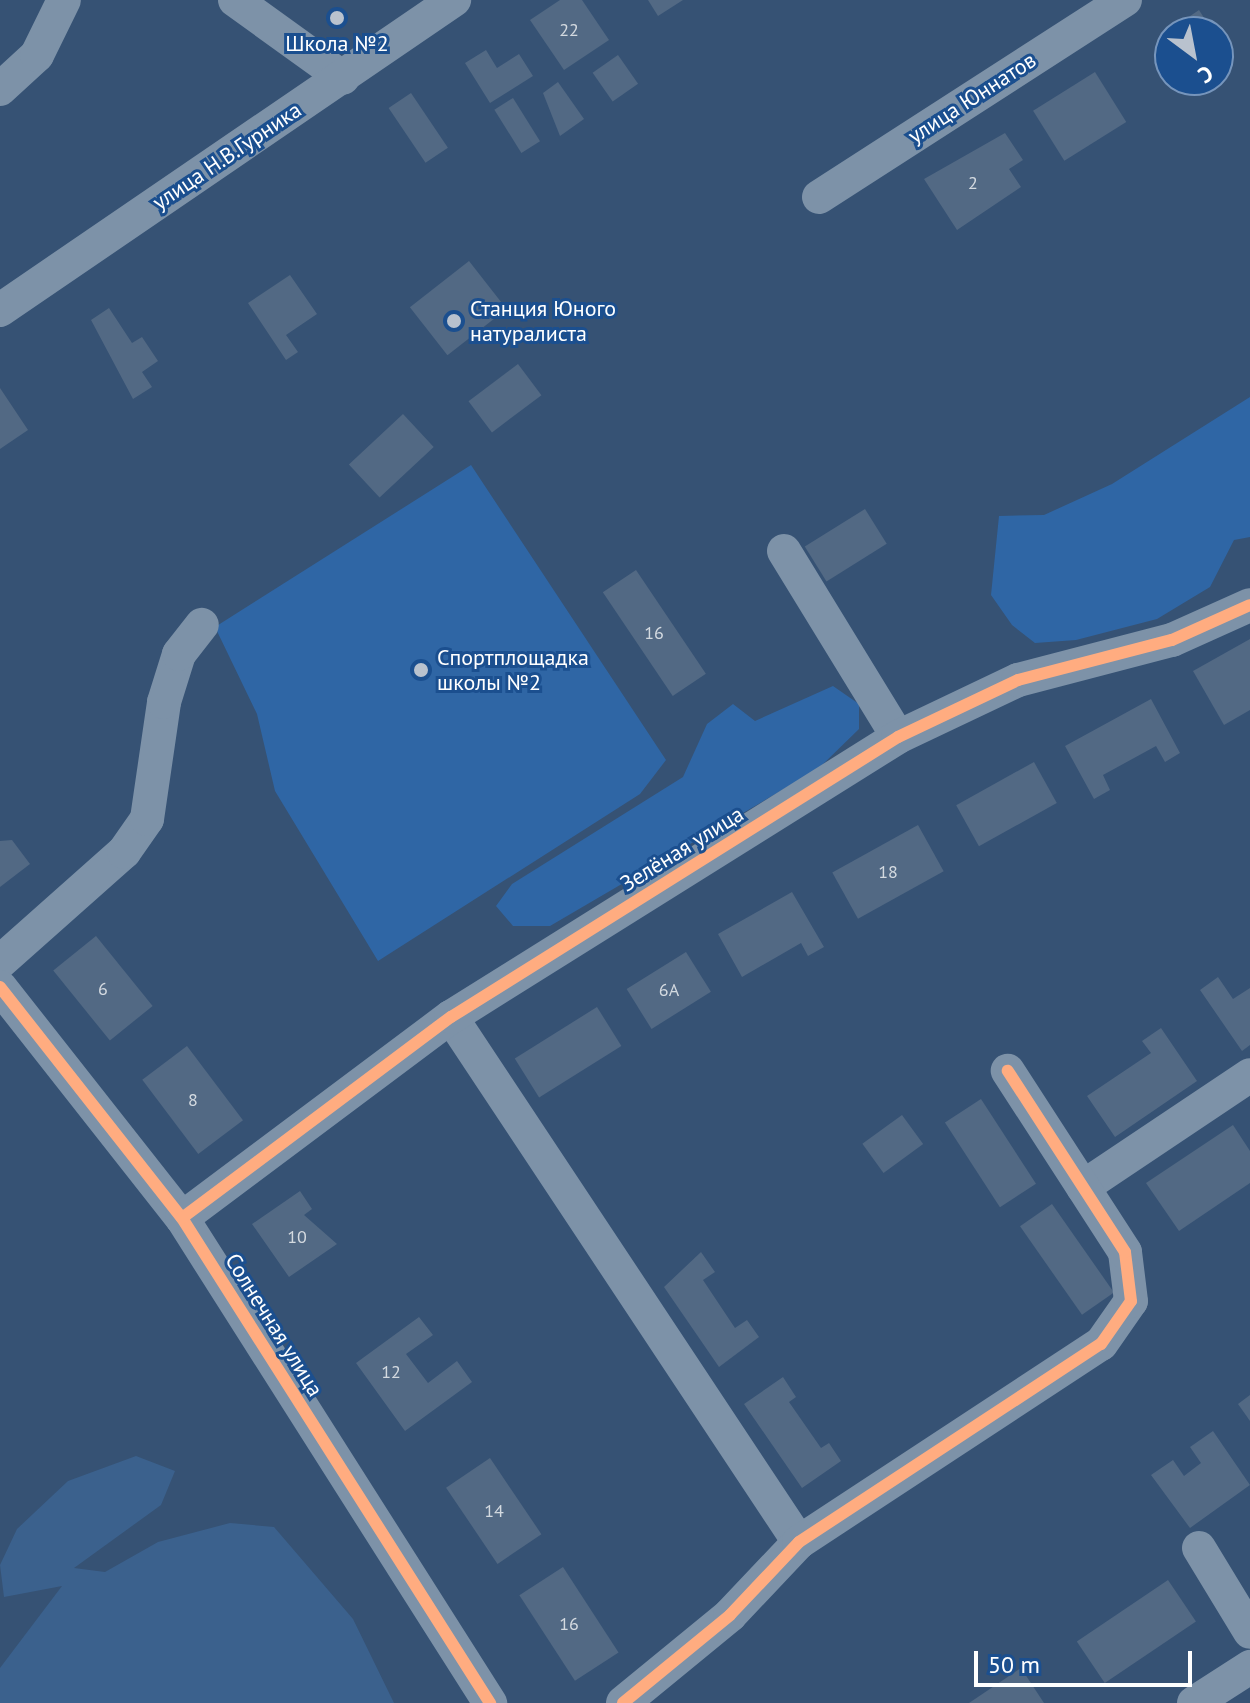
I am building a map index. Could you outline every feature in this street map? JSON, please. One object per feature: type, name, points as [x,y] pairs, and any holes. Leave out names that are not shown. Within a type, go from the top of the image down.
[{"type":"street","points":[[0,89],[37,55],[64,0]]},
{"type":"street","points":[[235,0],[343,78]]},
{"type":"street","name":"улица Н.В.Гурника","points":[[0,310],[454,0]]},
{"type":"street","name":"улица Юннатов","points":[[819,197],[1125,0]]},
{"type":"street","points":[[784,551],[898,737]]},
{"type":"street","name":"Зелёная улица","points":[[182,1218],[451,1017],[898,737],[1018,680],[1172,640],[1250,605]]},
{"type":"street","points":[[0,962],[124,852],[147,819],[164,702],[179,654],[202,625]]},
{"type":"street","name":"Солнечная улица","points":[[0,987],[182,1218],[490,1703]]},
{"type":"street","points":[[451,1017],[799,1542]]},
{"type":"street","points":[[623,1703],[730,1615],[799,1542],[1101,1344],[1131,1301],[1125,1252],[1008,1071]]},
{"type":"street","points":[[1083,1187],[1250,1075]]},
{"type":"street","points":[[1199,1548],[1250,1632]]},
{"type":"street","points":[[1194,1703],[1250,1667]]},
{"type":"shaded area","points":[[1250,397],[1250,537],[1234,540],[1210,587],[1157,619],[1076,640],[1035,643],[1012,625],[991,595],[999,516],[1044,515],[1112,484]]},
{"type":"shaded area","name":"Спортплощадка школы №2","points":[[471,465],[666,760],[640,794],[378,961],[275,791],[257,714],[215,627]]},
{"type":"shaded area","points":[[833,686],[859,704],[859,729],[818,769],[550,926],[513,926],[496,906],[512,884],[683,777],[707,724],[733,704],[755,721]]},
{"type":"shaded area","points":[[136,1456],[175,1471],[161,1505],[74,1568],[105,1572],[158,1542],[230,1523],[274,1527],[353,1619],[394,1703],[0,1703],[0,1668],[62,1586],[4,1597],[0,1565],[17,1529],[68,1481]]},
{"type":"building","points":[[560,0],[582,0],[609,40],[564,70],[530,20]]},
{"type":"building","points":[[648,0],[683,0],[658,16]]},
{"type":"building","points":[[486,50],[497,68],[519,54],[533,76],[490,103],[465,63]]},
{"type":"building","points":[[618,55],[638,84],[613,101],[593,73]]},
{"type":"building","points":[[1095,72],[1126,122],[1064,161],[1033,111]]},
{"type":"building","points":[[558,82],[584,119],[560,136],[543,93]]},
{"type":"building","points":[[411,93],[448,148],[426,163],[389,108]]},
{"type":"building","points":[[513,98],[540,141],[521,153],[494,110]]},
{"type":"building","points":[[1005,133],[1023,160],[1009,169],[1021,187],[957,230],[924,179]]},
{"type":"building","points":[[469,261],[507,309],[447,355],[410,307]]},
{"type":"building","points":[[290,275],[317,314],[286,335],[298,352],[286,360],[248,303]]},
{"type":"building","points":[[109,308],[132,343],[142,337],[158,361],[142,372],[152,387],[133,399],[91,320]]},
{"type":"building","points":[[518,364],[541,395],[492,432],[468,401]]},
{"type":"building","points":[[0,388],[28,430],[0,449]]},
{"type":"building","points":[[403,414],[434,447],[380,497],[349,464]]},
{"type":"building","points":[[865,509],[887,544],[827,581],[805,547]]},
{"type":"building","points":[[636,570],[706,674],[673,696],[603,592]]},
{"type":"building","points":[[1250,639],[1250,710],[1224,725],[1193,671]]},
{"type":"building","points":[[1151,699],[1180,753],[1165,762],[1156,746],[1103,775],[1110,790],[1094,799],[1065,746]]},
{"type":"building","points":[[1034,762],[1057,803],[979,846],[956,805]]},
{"type":"building","points":[[918,825],[944,871],[858,919],[832,873]]},
{"type":"building","points":[[12,840],[30,864],[0,887],[0,841]]},
{"type":"building","points":[[792,892],[824,947],[808,956],[801,943],[742,977],[718,934]]},
{"type":"building","points":[[96,936],[153,1006],[110,1041],[53,971]]},
{"type":"building","points":[[686,952],[711,992],[652,1029],[627,989]]},
{"type":"building","points":[[1218,977],[1233,999],[1250,988],[1250,1045],[1242,1051],[1200,990]]},
{"type":"building","points":[[597,1007],[621,1046],[539,1097],[515,1058]]},
{"type":"building","points":[[1161,1028],[1197,1081],[1115,1137],[1087,1096],[1151,1053],[1142,1041]]},
{"type":"building","points":[[187,1046],[243,1120],[198,1154],[142,1080]]},
{"type":"building","points":[[981,1099],[1036,1184],[1000,1207],[945,1122]]},
{"type":"building","points":[[902,1115],[923,1144],[884,1173],[862,1144]]},
{"type":"building","points":[[1233,1125],[1250,1151],[1250,1183],[1179,1231],[1146,1183]]},
{"type":"building","points":[[300,1191],[312,1209],[304,1215],[337,1244],[289,1277],[252,1224]]},
{"type":"building","points":[[1052,1204],[1114,1292],[1082,1315],[1020,1226]]},
{"type":"building","points":[[701,1252],[715,1272],[703,1280],[735,1328],[747,1320],[759,1337],[719,1367],[664,1287]]},
{"type":"building","points":[[419,1317],[433,1335],[406,1354],[428,1383],[457,1361],[472,1382],[405,1431],[356,1363]]},
{"type":"building","points":[[783,1377],[796,1397],[789,1402],[821,1448],[829,1443],[841,1461],[802,1488],[744,1404]]},
{"type":"building","points":[[1250,1395],[1250,1421],[1238,1404]]},
{"type":"building","points":[[1213,1431],[1250,1485],[1190,1528],[1151,1475],[1173,1460],[1184,1476],[1201,1463],[1190,1447]]},
{"type":"building","points":[[490,1458],[541,1534],[498,1564],[446,1488]]},
{"type":"building","points":[[563,1567],[619,1653],[575,1681],[519,1595]]},
{"type":"building","points":[[1168,1580],[1196,1621],[1105,1683],[1077,1642]]},
{"type":"building","points":[[1021,1668],[1044,1703],[969,1703]]},
{"type":"cycle path","points":[[182,1218],[451,1017],[898,737],[1018,680],[1172,640],[1250,605]]},
{"type":"cycle path","points":[[0,987],[182,1218],[490,1703]]},
{"type":"cycle path","points":[[623,1703],[730,1615],[799,1542],[1101,1344],[1131,1301],[1125,1252],[1008,1071]]},
{"type":"place","name":"Школа №2","points":[[337,18]]},
{"type":"place","name":"Станция Юного натуралиста","points":[[454,321]]},
{"type":"place","name":"Спортплощадка школы №2","points":[[421,670]]}]
